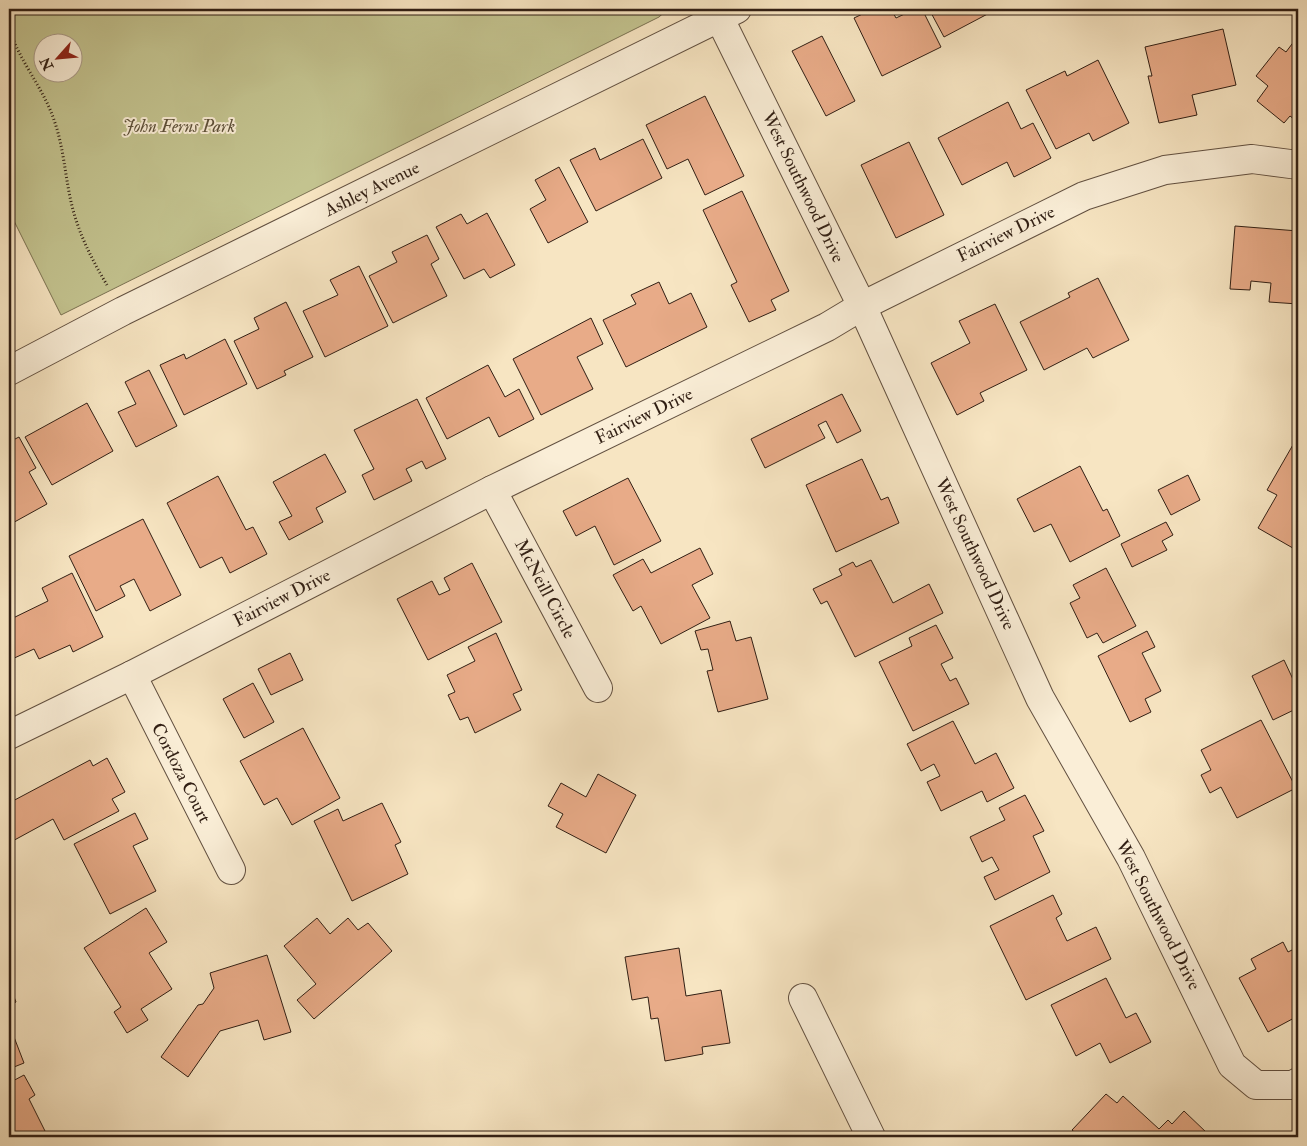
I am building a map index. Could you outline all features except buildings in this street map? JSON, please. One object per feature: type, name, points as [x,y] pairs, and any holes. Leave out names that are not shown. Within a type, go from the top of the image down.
[{"type":"street","name":"West Southwood Drive","points":[[724,12],[862,306],[1040,698],[1131,858],[1232,1065],[1256,1084],[1293,1085],[1298,1082]]},
{"type":"street","name":"Ashley Avenue","points":[[9,371],[132,307],[724,12]]},
{"type":"street","name":"Fairview Drive","points":[[9,735],[132,675],[492,490],[818,331],[862,306],[1084,196],[1165,170],[1252,159],[1298,166]]},
{"type":"street","name":"McNeill Circle","points":[[492,490],[598,688]]},
{"type":"street","name":"Cordoza Court","points":[[132,675],[231,870]]},
{"type":"street","points":[[802,998],[871,1137]]},
{"type":"path","points":[[9,28],[16,47],[45,97],[54,120],[72,207],[93,262],[108,285]]},
{"type":"green space","name":"John Ferns Park","points":[[9,9],[668,9],[659,17],[61,315],[9,211]]}]
